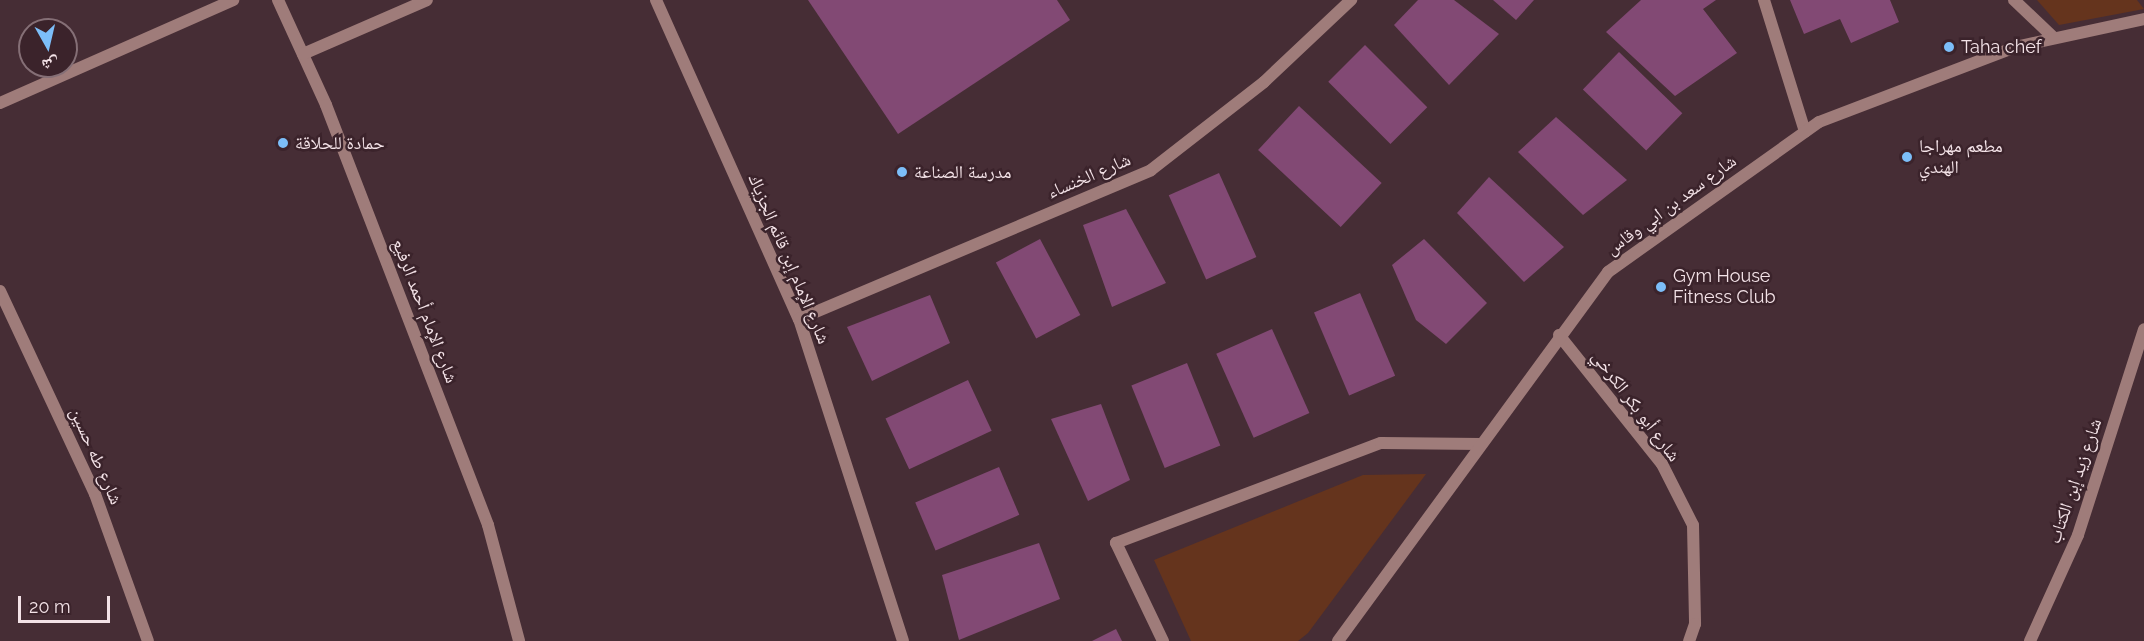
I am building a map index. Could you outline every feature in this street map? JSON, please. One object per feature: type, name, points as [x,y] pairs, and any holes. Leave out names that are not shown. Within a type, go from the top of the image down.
[{"type":"street","points":[[0,103],[233,0]]},
{"type":"street","name":"شارع الإمام أحمد الرفيع","points":[[278,0],[303,54],[488,525],[519,641]]},
{"type":"street","points":[[303,54],[427,0]]},
{"type":"street","name":"شارع الإمام إبن قائم الجزياك","points":[[656,0],[799,319],[903,641]]},
{"type":"street","name":"شارع الخنساء","points":[[799,319],[1151,170],[1264,82],[1352,0]]},
{"type":"street","points":[[1764,0],[1804,132]]},
{"type":"street","points":[[2014,0],[2054,38]]},
{"type":"street","name":"شارع سعد بن ابي وقاس","points":[[1338,641],[1559,335],[1608,272],[1819,122],[2004,51],[2144,19]]},
{"type":"street","name":"شارع طه حسين","points":[[0,291],[95,494],[148,641]]},
{"type":"street","name":"شارع زيد إبن الكتاب","points":[[2030,641],[2078,535],[2144,329]]},
{"type":"street","name":"شارع أبو بكر الكرخي","points":[[1559,335],[1662,464],[1693,525],[1695,624],[1689,641]]},
{"type":"street","points":[[1163,641],[1116,543],[1381,443],[1481,444]]},
{"type":"shaded area","points":[[2037,0],[2137,0],[2144,9],[2059,25]]},
{"type":"shaded area","points":[[1426,474],[1308,633],[1298,641],[1191,641],[1154,560],[1363,475]]},
{"type":"building","points":[[808,0],[1057,0],[1070,20],[898,134]]},
{"type":"building","points":[[1418,0],[1454,0],[1499,34],[1449,85],[1394,25]]},
{"type":"building","points":[[1493,0],[1534,0],[1516,20]]},
{"type":"building","points":[[1641,0],[1716,0],[1703,9],[1737,53],[1675,96],[1606,32]]},
{"type":"building","points":[[1790,0],[1890,0],[1899,22],[1851,43],[1840,19],[1804,34]]},
{"type":"building","points":[[1365,45],[1427,107],[1390,144],[1328,82]]},
{"type":"building","points":[[1619,52],[1682,113],[1646,151],[1583,89]]},
{"type":"building","points":[[1299,106],[1382,183],[1341,227],[1258,150]]},
{"type":"building","points":[[1556,117],[1627,180],[1583,215],[1518,152]]},
{"type":"building","points":[[1219,173],[1256,257],[1206,279],[1169,195]]},
{"type":"building","points":[[1489,177],[1564,247],[1524,282],[1457,213]]},
{"type":"building","points":[[1126,209],[1166,283],[1112,307],[1083,225]]},
{"type":"building","points":[[1040,239],[1080,315],[1036,338],[996,262]]},
{"type":"building","points":[[1424,239],[1487,303],[1446,344],[1416,320],[1392,265]]},
{"type":"building","points":[[1360,293],[1395,376],[1349,395],[1314,313]]},
{"type":"building","points":[[930,295],[950,343],[872,381],[847,327]]},
{"type":"building","points":[[1272,329],[1309,413],[1254,438],[1216,354]]},
{"type":"building","points":[[1187,363],[1220,446],[1165,468],[1131,385]]},
{"type":"building","points":[[968,380],[992,431],[909,469],[886,418]]},
{"type":"building","points":[[1101,404],[1130,480],[1088,501],[1051,419]]},
{"type":"building","points":[[999,467],[1019,515],[936,550],[915,503]]},
{"type":"building","points":[[1039,543],[1060,599],[959,640],[942,575]]},
{"type":"building","points":[[1116,629],[1122,641],[1092,641]]},
{"type":"place","name":"Taha chef","points":[[1949,47]]},
{"type":"place","name":"حمادة للحلاقة","points":[[283,143]]},
{"type":"place","name":"مطعم مهراجا الهندي","points":[[1907,157]]},
{"type":"place","name":"مدرسة الصناعة","points":[[902,172]]},
{"type":"place","name":"Gym House Fitness Club","points":[[1661,287]]}]
